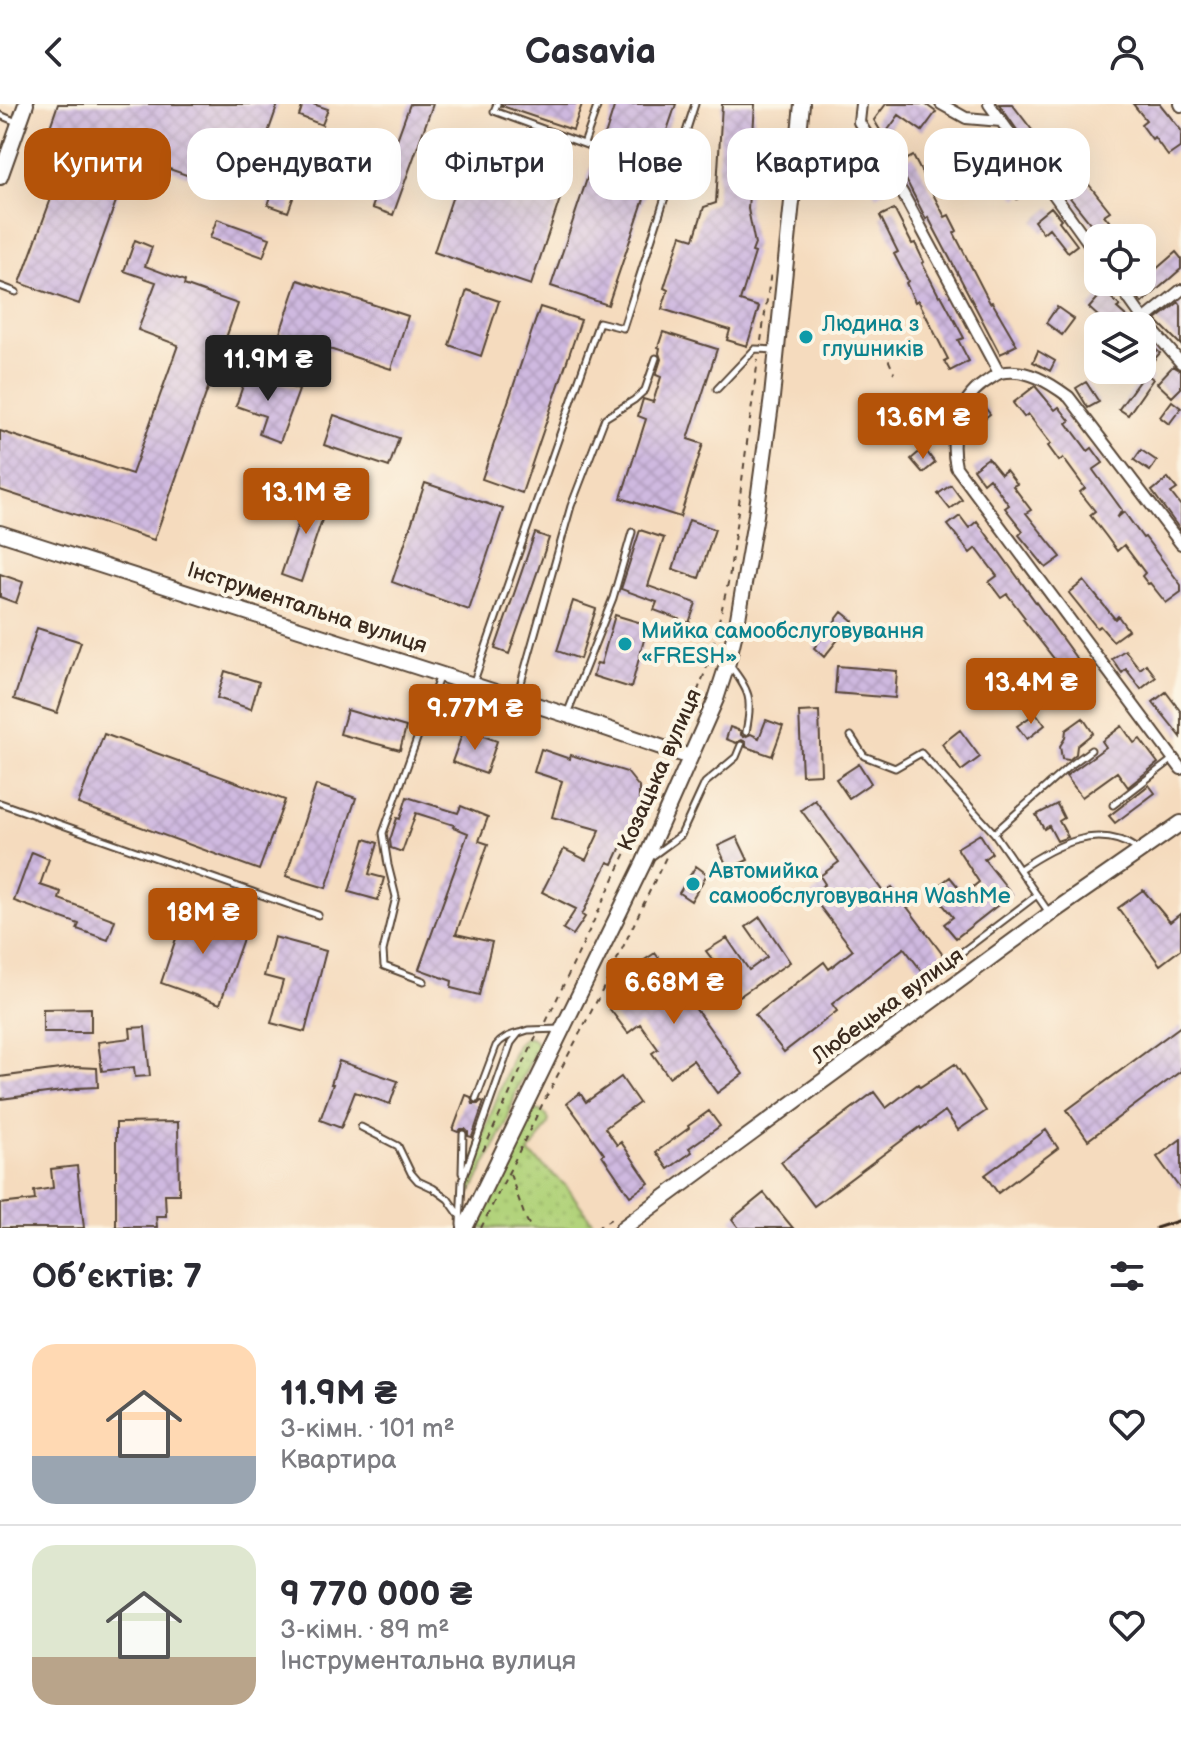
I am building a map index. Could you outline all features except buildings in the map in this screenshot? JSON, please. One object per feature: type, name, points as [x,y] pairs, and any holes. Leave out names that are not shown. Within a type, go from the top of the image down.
[{"type":"main road","points":[[0,177],[3,159],[26,104]]},
{"type":"main road","name":"Козацька вулиця","points":[[462,1224],[644,862],[716,699],[728,662],[756,515],[777,350],[802,104]]},
{"type":"main road","name":"Інструментальна вулиця","points":[[0,533],[517,698],[690,757]]},
{"type":"main road","name":"Любецька вулиця","points":[[622,1221],[1181,823]]},
{"type":"street","points":[[861,104],[859,122],[903,194],[999,373]]},
{"type":"street","points":[[941,104],[966,118],[1001,121]]},
{"type":"street","points":[[989,104],[1084,237]]},
{"type":"street","points":[[1154,312],[1181,290]]},
{"type":"street","points":[[1156,334],[1181,363]]},
{"type":"street","points":[[1181,544],[1069,397],[1032,375],[999,373],[975,389],[953,436],[952,451],[956,467],[1181,769]]},
{"type":"lane","points":[[497,104],[494,111],[589,146]]},
{"type":"lane","points":[[584,144],[598,104]]},
{"type":"lane","points":[[687,128],[695,104]]},
{"type":"lane","points":[[0,115],[20,123]]},
{"type":"lane","points":[[473,685],[599,322],[623,328],[663,200]]},
{"type":"lane","points":[[0,286],[16,292]]},
{"type":"lane","points":[[717,389],[755,349],[777,350]]},
{"type":"lane","points":[[517,698],[571,506],[605,418],[645,390],[656,358]]},
{"type":"lane","points":[[567,715],[613,598],[632,532]]},
{"type":"lane","points":[[728,662],[748,693],[750,704],[746,732]]},
{"type":"lane","points":[[424,981],[384,966],[383,951],[396,897],[383,833],[441,674]]},
{"type":"lane","points":[[851,736],[864,756],[895,768],[921,753],[994,833],[1050,914]]},
{"type":"lane","points":[[644,862],[681,835],[705,783],[736,757],[741,745]]},
{"type":"lane","points":[[994,833],[1091,750]]},
{"type":"lane","points":[[1113,805],[1174,759]]},
{"type":"lane","points":[[0,803],[318,915]]},
{"type":"lane","points":[[1020,869],[1045,852],[1082,838],[1125,841],[1141,852]]},
{"type":"lane","points":[[962,952],[1037,895]]},
{"type":"lane","points":[[476,1099],[500,1040],[528,1030],[562,1029]]},
{"type":"lane","points":[[462,1181],[511,1043],[519,1033]]},
{"type":"lane","points":[[361,1127],[398,1146],[411,1173],[418,1181],[448,1199],[462,1224]]},
{"type":"lane","points":[[462,1224],[463,1134]]},
{"type":"path","points":[[680,736],[709,662],[729,579],[772,261]]},
{"type":"path","points":[[882,351],[894,373]]},
{"type":"path","points":[[481,1155],[665,770]]},
{"type":"path","points":[[481,1228],[602,991],[673,842]]},
{"type":"path","points":[[509,1171],[531,1228]]},
{"type":"path","points":[[596,1228],[622,1221]]},
{"type":"green space","points":[[525,1037],[534,1039],[538,1046],[516,1091],[507,1122],[471,1193],[466,1193],[469,1173],[517,1044]]},
{"type":"green space","points":[[530,1112],[544,1113],[549,1120],[529,1153],[566,1186],[594,1224],[589,1228],[474,1228]]},
{"type":"railway","points":[[1156,1228],[1181,1220]]},
{"type":"place","name":"Людина з глушників","points":[[806,337]]},
{"type":"place","name":"Мийка самообслуговування «FRESH»","points":[[625,644]]},
{"type":"place","name":"Автомийка самообслуговування WashMe","points":[[693,884]]}]
